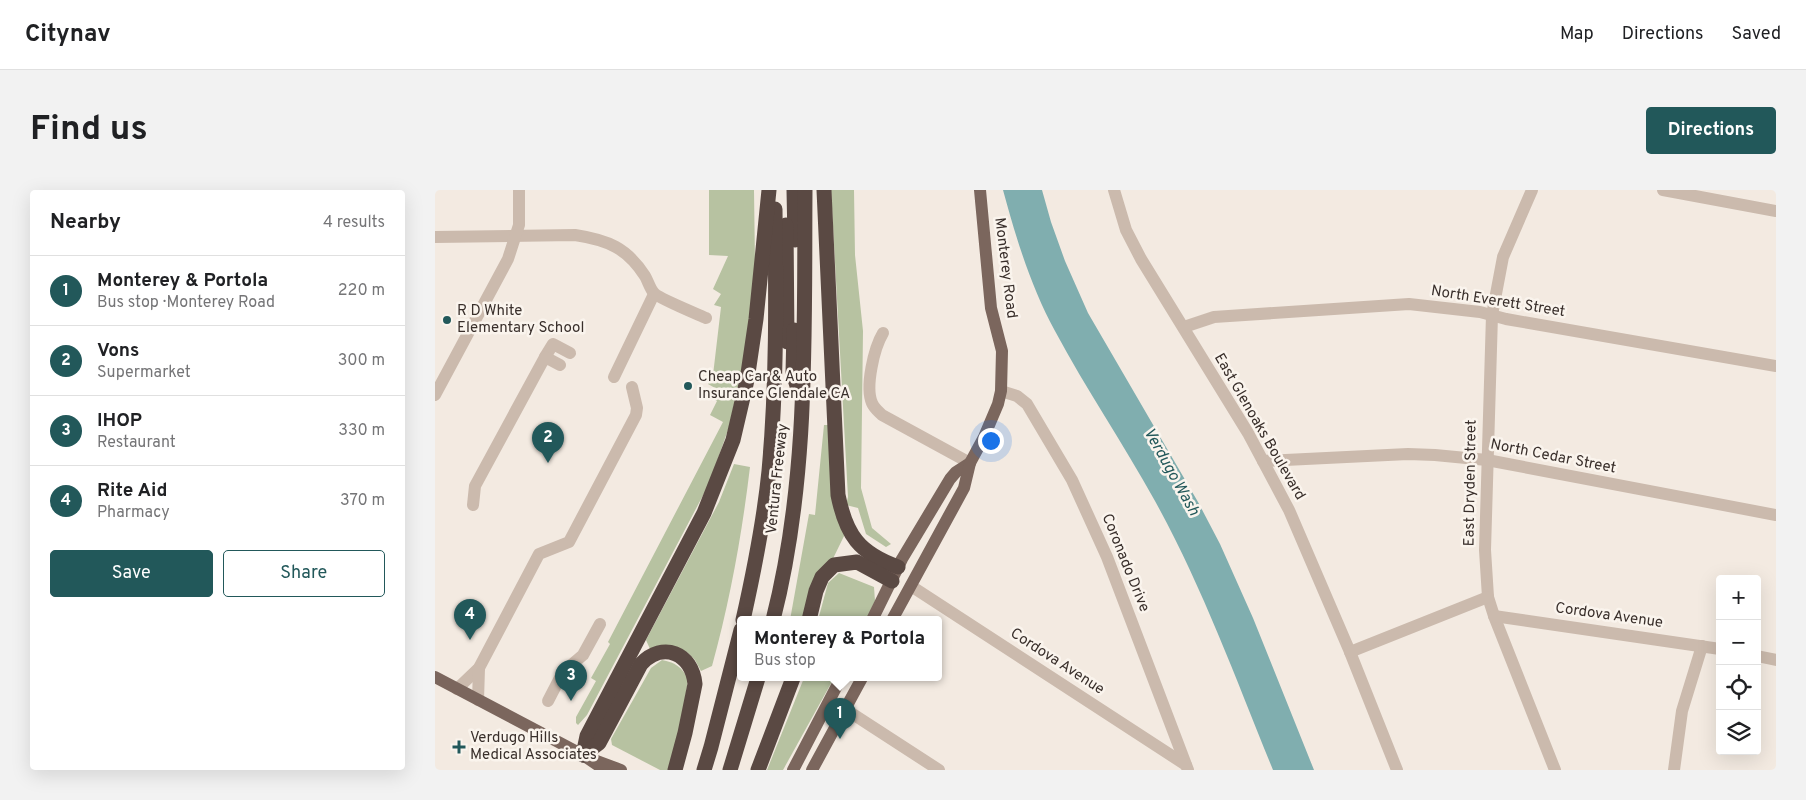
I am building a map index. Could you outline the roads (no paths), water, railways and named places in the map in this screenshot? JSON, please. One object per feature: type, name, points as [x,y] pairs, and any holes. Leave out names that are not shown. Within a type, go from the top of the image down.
[{"type":"highway","points":[[583,756],[587,736],[704,513],[733,440],[747,380],[756,319],[769,190]]},
{"type":"highway","name":"Ventura Freeway","points":[[744,616],[754,570],[769,472],[773,393],[775,190]]},
{"type":"highway","points":[[773,393],[786,373],[786,190]]},
{"type":"highway","points":[[794,190],[793,374],[802,400]]},
{"type":"highway","name":"Ventura Freeway","points":[[774,616],[792,522],[799,469],[802,400],[805,190]]},
{"type":"highway","points":[[824,190],[838,495],[842,518],[856,542],[895,574]]},
{"type":"highway","points":[[810,616],[822,576],[834,565],[857,562],[895,574]]},
{"type":"highway","points":[[703,770],[714,738],[737,646]]},
{"type":"highway","points":[[583,756],[599,743],[641,664],[652,655],[672,653],[684,658],[689,663],[695,684],[675,770]]},
{"type":"highway","points":[[729,770],[757,681]]},
{"type":"highway","points":[[758,770],[792,681]]},
{"type":"main road","name":"Monterey Road","points":[[894,616],[964,488],[970,463],[990,423],[1001,391],[1002,351],[991,308],[980,190]]},
{"type":"main road","name":"Monterey Road","points":[[874,616],[895,574],[950,479],[956,472],[970,463]]},
{"type":"main road","points":[[895,574],[911,586]]},
{"type":"main road","points":[[435,677],[583,756],[605,770]]},
{"type":"main road","points":[[793,770],[839,681]]},
{"type":"main road","points":[[812,770],[860,681]]},
{"type":"main road","points":[[583,756],[621,770]]},
{"type":"street","points":[[435,395],[508,260],[519,225],[519,190]]},
{"type":"street","name":"East Glenoaks Boulevard","points":[[1114,190],[1126,230],[1141,259],[1248,433],[1292,518],[1350,652],[1397,770]]},
{"type":"street","name":"East Dryden Street","points":[[1532,190],[1503,257],[1492,315],[1485,550],[1488,597],[1494,616],[1555,770]]},
{"type":"street","points":[[1663,190],[1776,211]]},
{"type":"street","points":[[435,237],[575,235],[597,239],[620,248],[634,261],[654,294],[706,318]]},
{"type":"street","points":[[614,377],[654,294]]},
{"type":"street","name":"North Everett Street","points":[[1184,327],[1214,318],[1409,304],[1492,315],[1776,366]]},
{"type":"street","points":[[883,334],[876,348],[872,367],[870,392],[873,405],[883,415],[970,463]]},
{"type":"street","points":[[473,505],[475,486],[553,344],[570,353]]},
{"type":"street","points":[[545,357],[560,365]]},
{"type":"street","points":[[457,689],[479,668],[539,554],[569,542],[636,415],[637,408],[631,387]]},
{"type":"street","name":"Coronado Drive","points":[[1001,391],[1017,396],[1027,404],[1072,480],[1107,557],[1187,768]]},
{"type":"street","name":"North Cedar Street","points":[[1263,461],[1435,454],[1487,460],[1776,515]]},
{"type":"street","name":"Cordova Avenue","points":[[911,586],[1187,768]]},
{"type":"street","points":[[1350,652],[1488,597]]},
{"type":"street","name":"Cordova Avenue","points":[[1494,616],[1716,648]]},
{"type":"street","points":[[548,701],[563,672],[583,655],[600,624]]},
{"type":"street","points":[[1674,770],[1682,711],[1702,646]]},
{"type":"street","points":[[1761,657],[1776,660]]},
{"type":"street","points":[[478,700],[479,668]]},
{"type":"street","points":[[845,709],[939,770]]},
{"type":"water","name":"Verdugo Wash","points":[[1003,190],[1042,190],[1065,261],[1088,313],[1198,502],[1220,544],[1253,618],[1314,770],[1273,770],[1218,633],[1172,533],[1143,479],[1079,374],[1046,314],[1025,262]]},
{"type":"place","name":"R D White Elementary School","points":[[447,320]]},
{"type":"place","name":"Cheap Car & Auto Insurance Glendale CA","points":[[688,386]]},
{"type":"place","name":"Vons","points":[[548,463]]},
{"type":"place","name":"Rite Aid","points":[[470,640]]},
{"type":"place","name":"IHOP","points":[[571,701]]},
{"type":"place","name":"Monterey & Portola","points":[[840,739]]},
{"type":"place","name":"Verdugo Hills Medical Associates","points":[[459,747]]}]
